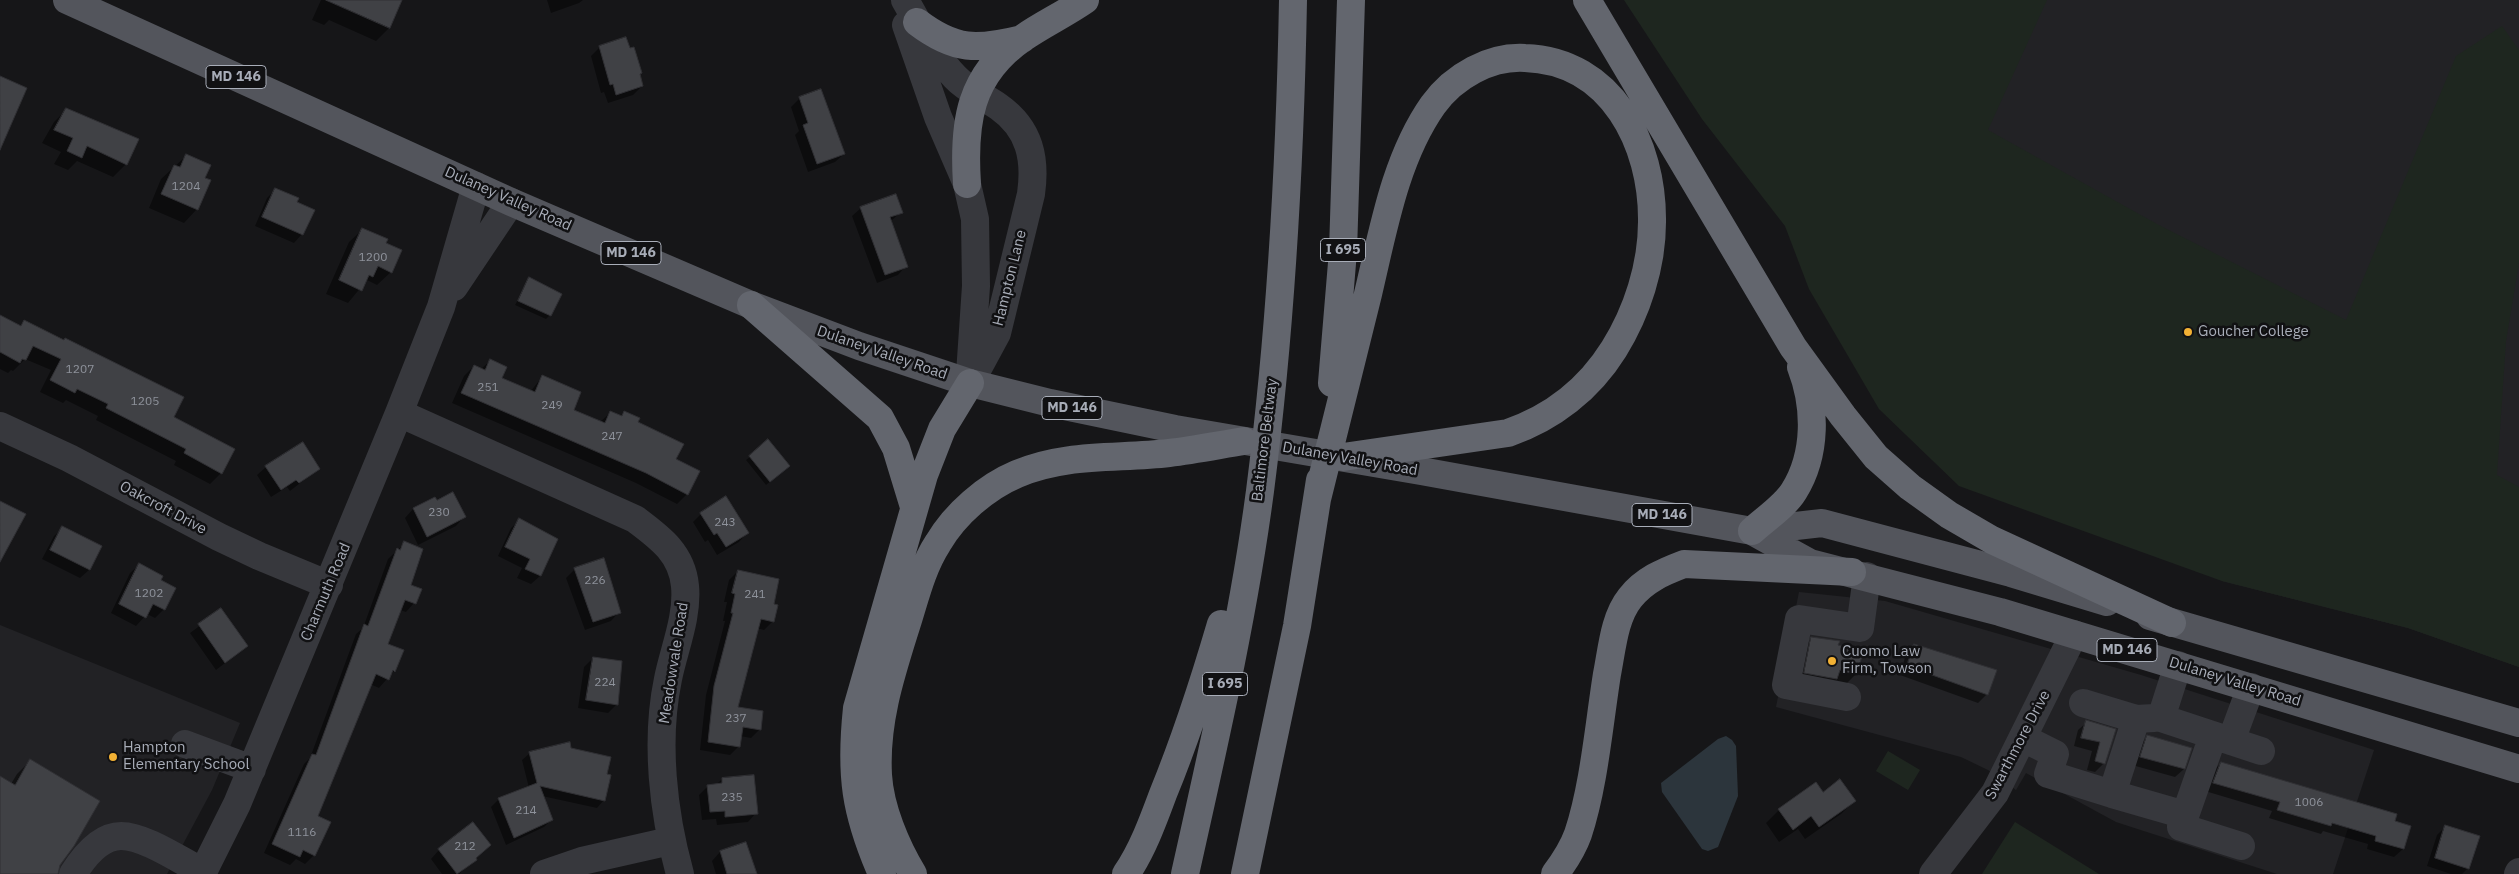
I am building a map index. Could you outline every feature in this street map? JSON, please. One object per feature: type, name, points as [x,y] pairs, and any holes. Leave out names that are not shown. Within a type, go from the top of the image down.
[{"type":"highway","points":[[967,184],[965,147],[968,119],[975,94],[993,66],[1022,39],[1085,0]]},
{"type":"highway","name":"Baltimore Beltway","points":[[1185,874],[1210,760],[1259,493],[1284,251],[1291,138],[1293,0]]},
{"type":"highway","name":"I 695","points":[[1245,874],[1295,636],[1317,499],[1333,369],[1343,251],[1351,0]]},
{"type":"highway","points":[[1587,0],[1793,347],[1843,416],[1876,456],[1910,487],[1949,515],[1992,540],[2172,623]]},
{"type":"highway","points":[[911,11],[938,38],[953,44],[993,46],[1022,39]]},
{"type":"highway","points":[[1317,499],[1385,222],[1404,166],[1421,126],[1434,104],[1451,86],[1471,71],[1493,62],[1513,57],[1536,58],[1560,64],[1582,73],[1603,87],[1616,101],[1628,122],[1645,166],[1652,222],[1650,256],[1642,287],[1614,349],[1589,382],[1566,403],[1537,422],[1508,433],[1422,459],[1343,457]]},
{"type":"highway","points":[[751,305],[880,418],[896,448],[914,507]]},
{"type":"highway","points":[[1752,531],[1794,492],[1804,471],[1811,446],[1812,417],[1809,387],[1793,347]]},
{"type":"highway","points":[[882,874],[860,812],[853,779],[856,708],[866,668],[932,451],[970,383]]},
{"type":"highway","points":[[913,874],[895,839],[878,777],[880,716],[889,680],[922,575],[938,542],[953,523],[995,484],[1018,474],[1066,461],[1172,441],[1244,441]]},
{"type":"highway","points":[[1126,874],[1154,818],[1196,709],[1259,493]]},
{"type":"highway","points":[[1555,874],[1578,836],[1587,797],[1613,642],[1621,615],[1630,598],[1645,583],[1661,572],[1684,564],[1860,574]]},
{"type":"main road","name":"Dulaney Valley Road","points":[[67,0],[511,202],[751,305],[851,343],[970,383],[1050,403],[1172,441]]},
{"type":"main road","name":"Dulaney Valley Road","points":[[1244,441],[1343,457]]},
{"type":"main road","name":"Dulaney Valley Road","points":[[1422,459],[1752,531],[1810,563],[1860,574],[2074,634],[2519,769]]},
{"type":"main road","name":"Dulaney Valley Road","points":[[1752,531],[1822,523],[2011,573],[2172,623],[2519,723]]},
{"type":"street","name":"Hampton Lane","points":[[897,0],[938,117],[967,184],[975,219],[977,249],[970,383]]},
{"type":"street","name":"Hampton Lane","points":[[911,11],[939,57],[955,78],[975,94],[999,106],[1015,121],[1026,138],[1032,155],[1034,174],[1031,194],[997,333],[970,383]]},
{"type":"street","name":"Charmuth Road","points":[[202,873],[252,769],[399,413],[441,307],[476,186]]},
{"type":"street","name":"Charmuth Road","points":[[441,307],[511,202]]},
{"type":"street","name":"Meadowvale Road","points":[[399,413],[635,519],[665,541],[679,563],[685,586],[683,618],[668,680],[662,733],[670,841],[680,874]]},
{"type":"street","name":"Oakcroft Drive","points":[[0,426],[69,458],[227,541],[329,585]]},
{"type":"street","points":[[1847,697],[1786,685],[1799,619],[1860,628],[1860,574]]},
{"type":"street","name":"Swarthmore Drive","points":[[1933,874],[1995,793],[2074,634]]},
{"type":"street","points":[[2112,794],[2148,718],[2178,665]]},
{"type":"street","points":[[2241,846],[2181,827],[2185,814],[2222,738],[2250,687]]},
{"type":"street","points":[[2083,703],[2222,738],[2260,751]]},
{"type":"street","points":[[2023,738],[2055,754],[2048,774],[2185,814]]},
{"type":"street","points":[[185,744],[252,769]]},
{"type":"street","points":[[74,874],[83,858],[101,843],[120,836],[145,842],[202,873]]},
{"type":"street","points":[[544,874],[582,861],[670,841]]},
{"type":"shaded area","name":"Goucher College","points":[[1624,0],[2047,0],[1988,130],[2157,224],[2346,320],[2456,56],[2502,26],[2519,50],[2519,263],[2506,341],[2497,475],[2519,487],[2519,667],[2408,628],[2222,581],[1959,486],[1879,409],[1809,289],[1785,226],[1702,119]]},
{"type":"shaded area","name":"Goucher College","points":[[1651,0],[2519,0],[2519,667],[2408,628],[2222,581]]},
{"type":"shaded area","points":[[1799,592],[1885,601],[2141,675],[2374,750],[2333,874],[2277,874],[2116,822],[2026,773],[2016,790],[1988,770],[1961,757],[1776,707]]},
{"type":"shaded area","name":"Hampton Elementary School","points":[[0,625],[240,723],[212,790],[167,874],[0,874]]},
{"type":"shaded area","points":[[1726,736],[1736,746],[1738,796],[1718,847],[1708,851],[1702,849],[1662,792],[1661,783],[1718,739]]},
{"type":"shaded area","points":[[1888,751],[1920,770],[1908,790],[1876,771]]},
{"type":"shaded area","points":[[2015,822],[2099,874],[1982,874]]},
{"type":"building","points":[[326,0],[402,0],[390,28]]},
{"type":"building","points":[[626,37],[630,48],[634,47],[642,73],[640,74],[643,86],[616,95],[613,84],[610,85],[599,46]]},
{"type":"building","points":[[0,76],[27,88],[0,150]]},
{"type":"building","points":[[821,89],[845,154],[817,164],[803,125],[808,123],[799,97]]},
{"type":"building","points":[[66,108],[139,139],[127,165],[87,146],[82,158],[67,151],[73,138],[54,130]]},
{"type":"building","points":[[186,154],[211,165],[205,178],[211,180],[198,210],[161,194],[174,165],[180,167]]},
{"type":"building","points":[[275,188],[299,198],[297,202],[315,210],[303,235],[262,217]]},
{"type":"building","points":[[896,194],[903,213],[890,217],[908,267],[885,275],[860,207]]},
{"type":"building","points":[[362,228],[388,239],[386,243],[402,250],[392,273],[378,266],[373,277],[369,275],[362,291],[339,280]]},
{"type":"building","points":[[529,277],[562,294],[551,316],[518,301]]},
{"type":"building","points":[[0,315],[21,326],[24,320],[64,340],[65,338],[184,397],[174,417],[235,449],[222,474],[184,453],[186,449],[106,408],[108,404],[77,389],[75,393],[50,380],[61,359],[33,346],[26,360],[22,359],[20,363],[0,352]]},
{"type":"building","points":[[490,359],[507,367],[502,378],[535,392],[542,375],[581,392],[574,410],[605,423],[610,411],[622,416],[624,411],[640,418],[638,422],[684,444],[676,459],[700,471],[688,495],[646,473],[461,393],[474,365],[485,370]]},
{"type":"building","points":[[768,439],[790,466],[770,482],[749,456]]},
{"type":"building","points":[[303,442],[320,469],[299,483],[296,480],[281,490],[265,466]]},
{"type":"building","points":[[453,492],[466,517],[427,537],[413,508],[435,497],[437,500]]},
{"type":"building","points":[[726,496],[749,533],[726,547],[717,533],[714,535],[700,513]]},
{"type":"building","points":[[0,501],[26,514],[0,562]]},
{"type":"building","points":[[519,518],[558,539],[541,576],[525,569],[530,559],[505,547]]},
{"type":"building","points":[[62,526],[102,546],[90,570],[50,550]]},
{"type":"building","points":[[404,541],[423,549],[411,585],[422,589],[416,604],[405,600],[388,644],[404,650],[395,672],[393,670],[389,680],[376,674],[318,816],[331,822],[315,856],[303,850],[300,857],[272,844],[312,754],[316,755],[364,624],[368,626],[397,548],[400,550]]},
{"type":"building","points":[[604,558],[621,613],[593,622],[574,568]]},
{"type":"building","points":[[139,563],[163,576],[161,580],[176,588],[165,610],[153,604],[146,618],[119,604]]},
{"type":"building","points":[[738,570],[779,579],[774,604],[778,605],[774,622],[761,619],[738,707],[763,711],[761,730],[743,727],[740,747],[708,742],[714,686],[733,613],[731,613],[735,594],[732,593]]},
{"type":"building","points":[[221,608],[248,646],[225,663],[198,624]]},
{"type":"building","name":"Cuomo Law Firm, Towson","points":[[1811,637],[1840,641],[1838,645],[1863,652],[1857,675],[1840,670],[1837,679],[1804,673]]},
{"type":"building","points":[[1914,644],[1997,670],[1988,695],[1907,666]]},
{"type":"building","points":[[593,657],[622,661],[618,705],[586,700]]},
{"type":"building","points":[[2086,720],[2116,729],[2105,764],[2095,761],[2100,742],[2081,738]]},
{"type":"building","points":[[2147,735],[2192,748],[2185,769],[2140,757]]},
{"type":"building","points":[[570,742],[571,748],[611,757],[607,774],[611,775],[605,801],[540,786],[553,820],[514,838],[498,798],[537,783],[529,752]]},
{"type":"building","points":[[30,759],[100,801],[74,846],[60,865],[58,874],[0,874],[0,776],[15,785]]},
{"type":"building","points":[[2221,762],[2397,814],[2395,821],[2411,826],[2404,849],[2375,841],[2376,836],[2332,823],[2331,826],[2277,810],[2280,802],[2213,783]]},
{"type":"building","points":[[754,775],[758,814],[725,817],[725,811],[710,812],[707,785],[722,783],[722,778]]},
{"type":"building","points":[[1840,779],[1856,801],[1819,827],[1811,816],[1793,830],[1778,809],[1816,782],[1823,792]]},
{"type":"building","points":[[473,822],[491,845],[476,858],[477,860],[457,874],[438,849]]},
{"type":"building","points":[[2445,825],[2480,836],[2469,869],[2435,858]]},
{"type":"building","points":[[746,842],[757,874],[727,874],[720,851]]},
{"type":"place","name":"Goucher College","points":[[2188,332]]},
{"type":"place","name":"Cuomo Law Firm, Towson","points":[[1832,661]]},
{"type":"place","name":"Hampton Elementary School","points":[[113,757]]}]
